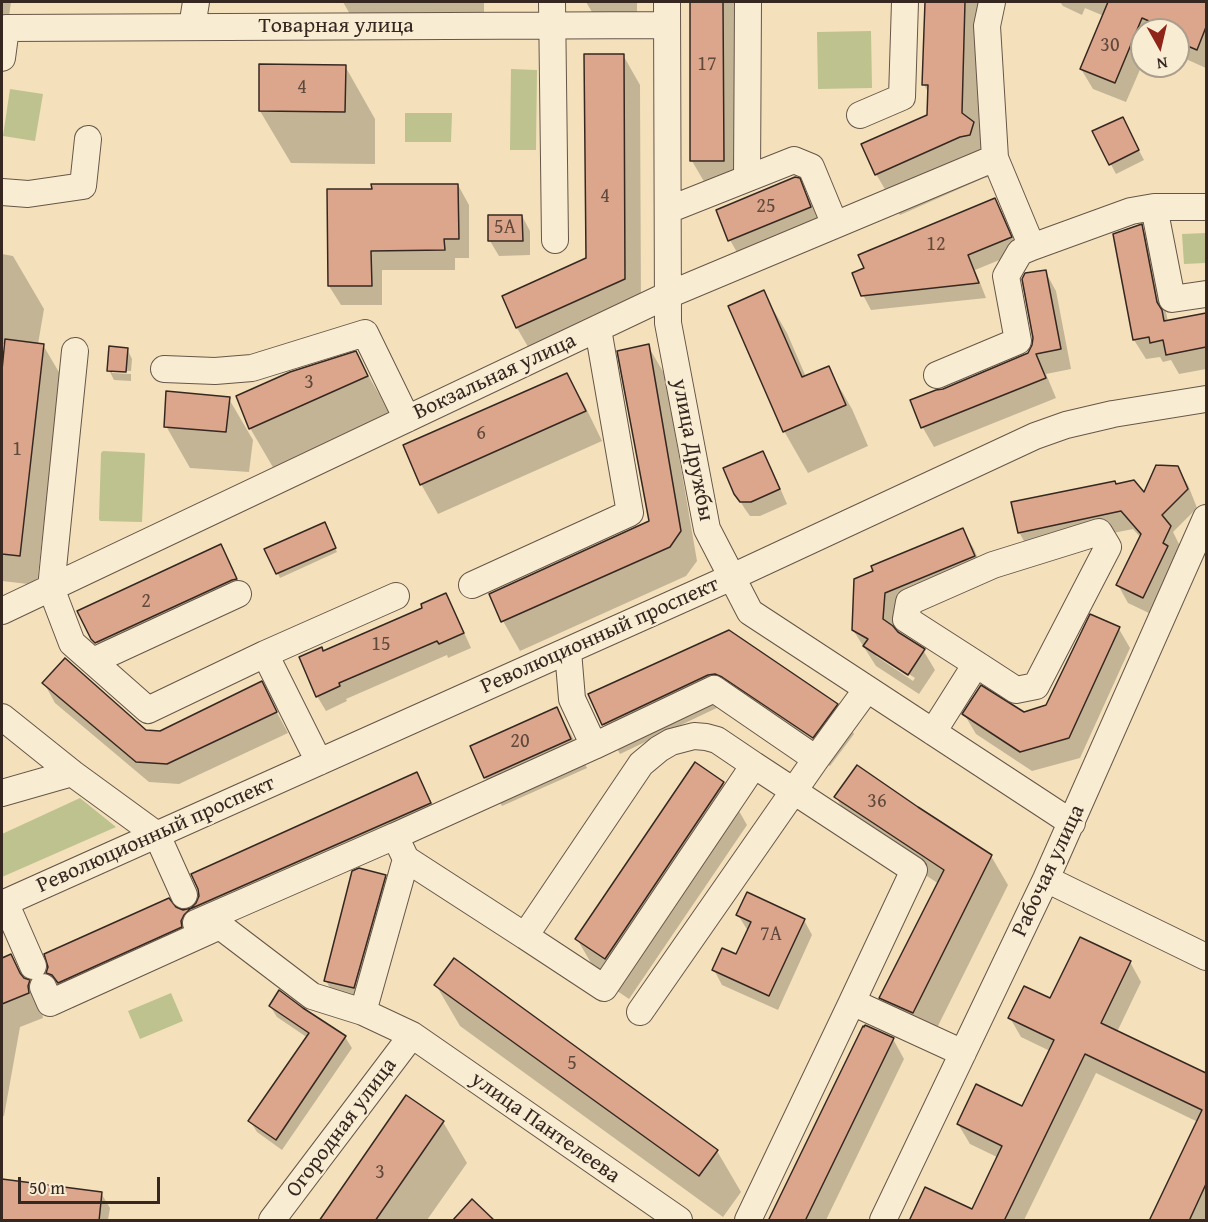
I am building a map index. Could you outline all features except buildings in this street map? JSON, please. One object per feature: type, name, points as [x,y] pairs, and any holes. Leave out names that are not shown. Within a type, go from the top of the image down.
[{"type":"street","points":[[192,27],[196,2]]},
{"type":"street","points":[[747,178],[748,2]]},
{"type":"street","points":[[860,116],[902,97],[905,2]]},
{"type":"street","points":[[992,2],[987,26],[995,158],[1032,248]]},
{"type":"street","points":[[553,13],[555,240]]},
{"type":"street","name":"Товарная улица","points":[[2,58],[6,28],[192,27],[553,13],[667,13]]},
{"type":"street","name":"улица Дружбы","points":[[667,13],[668,322],[707,529],[750,612],[1072,823]]},
{"type":"street","points":[[2,192],[28,194],[83,186],[88,139]]},
{"type":"street","name":"Вокзальная улица","points":[[2,611],[668,295],[995,158]]},
{"type":"street","points":[[668,210],[795,159],[811,167],[835,225]]},
{"type":"street","points":[[1155,207],[1172,299],[1206,294]]},
{"type":"street","points":[[937,375],[1018,341],[1006,276],[1020,252],[1131,211],[1155,207],[1206,207]]},
{"type":"street","points":[[472,585],[630,513],[598,329]]},
{"type":"street","points":[[164,369],[215,371],[252,368],[365,333],[407,419]]},
{"type":"street","points":[[75,351],[51,588],[72,642],[148,710],[265,654],[396,596]]},
{"type":"street","name":"Революционный проспект","points":[[3,903],[732,577],[1035,436],[1066,425],[1113,414],[1206,399]]},
{"type":"street","name":"Рабочая улица","points":[[883,1221],[1072,823],[1206,518]]},
{"type":"street","points":[[1099,532],[1108,547],[1036,686],[1016,690],[976,664],[906,619],[909,602],[993,565],[1099,532]]},
{"type":"street","points":[[93,661],[238,594]]},
{"type":"street","points":[[568,651],[572,699],[594,746]]},
{"type":"street","points":[[265,654],[319,762]]},
{"type":"street","points":[[933,732],[976,664]]},
{"type":"street","points":[[640,1012],[867,688]]},
{"type":"street","points":[[3,903],[50,1003],[201,918],[400,848],[594,746],[714,689],[816,759]]},
{"type":"street","points":[[2,717],[72,773],[157,835],[201,918]]},
{"type":"street","points":[[525,936],[641,764],[658,748],[694,736],[717,740],[915,870],[748,1221]]},
{"type":"street","points":[[400,848],[525,936],[604,988],[754,765]]},
{"type":"street","points":[[2,793],[72,773]]},
{"type":"street","points":[[363,1012],[400,848]]},
{"type":"street","points":[[1046,879],[1206,957]]},
{"type":"street","name":"улица Пантелеева","points":[[201,918],[312,996],[363,1012],[412,1035],[679,1221]]},
{"type":"street","points":[[852,1002],[963,1053]]},
{"type":"street","name":"Огородная улица","points":[[272,1221],[412,1035]]},
{"type":"green space","points":[[871,31],[872,88],[818,89],[817,32]]},
{"type":"green space","points":[[511,69],[537,70],[536,150],[510,150]]},
{"type":"green space","points":[[10,89],[43,94],[35,141],[3,136]]},
{"type":"green space","points":[[405,113],[452,113],[451,142],[405,142]]},
{"type":"green space","points":[[1206,233],[1206,263],[1184,264],[1182,234]]},
{"type":"green space","points":[[103,451],[145,454],[142,522],[100,521],[101,453]]},
{"type":"green space","points":[[80,798],[116,827],[2,877],[2,834]]},
{"type":"green space","points":[[171,993],[183,1021],[140,1039],[128,1011]]}]
